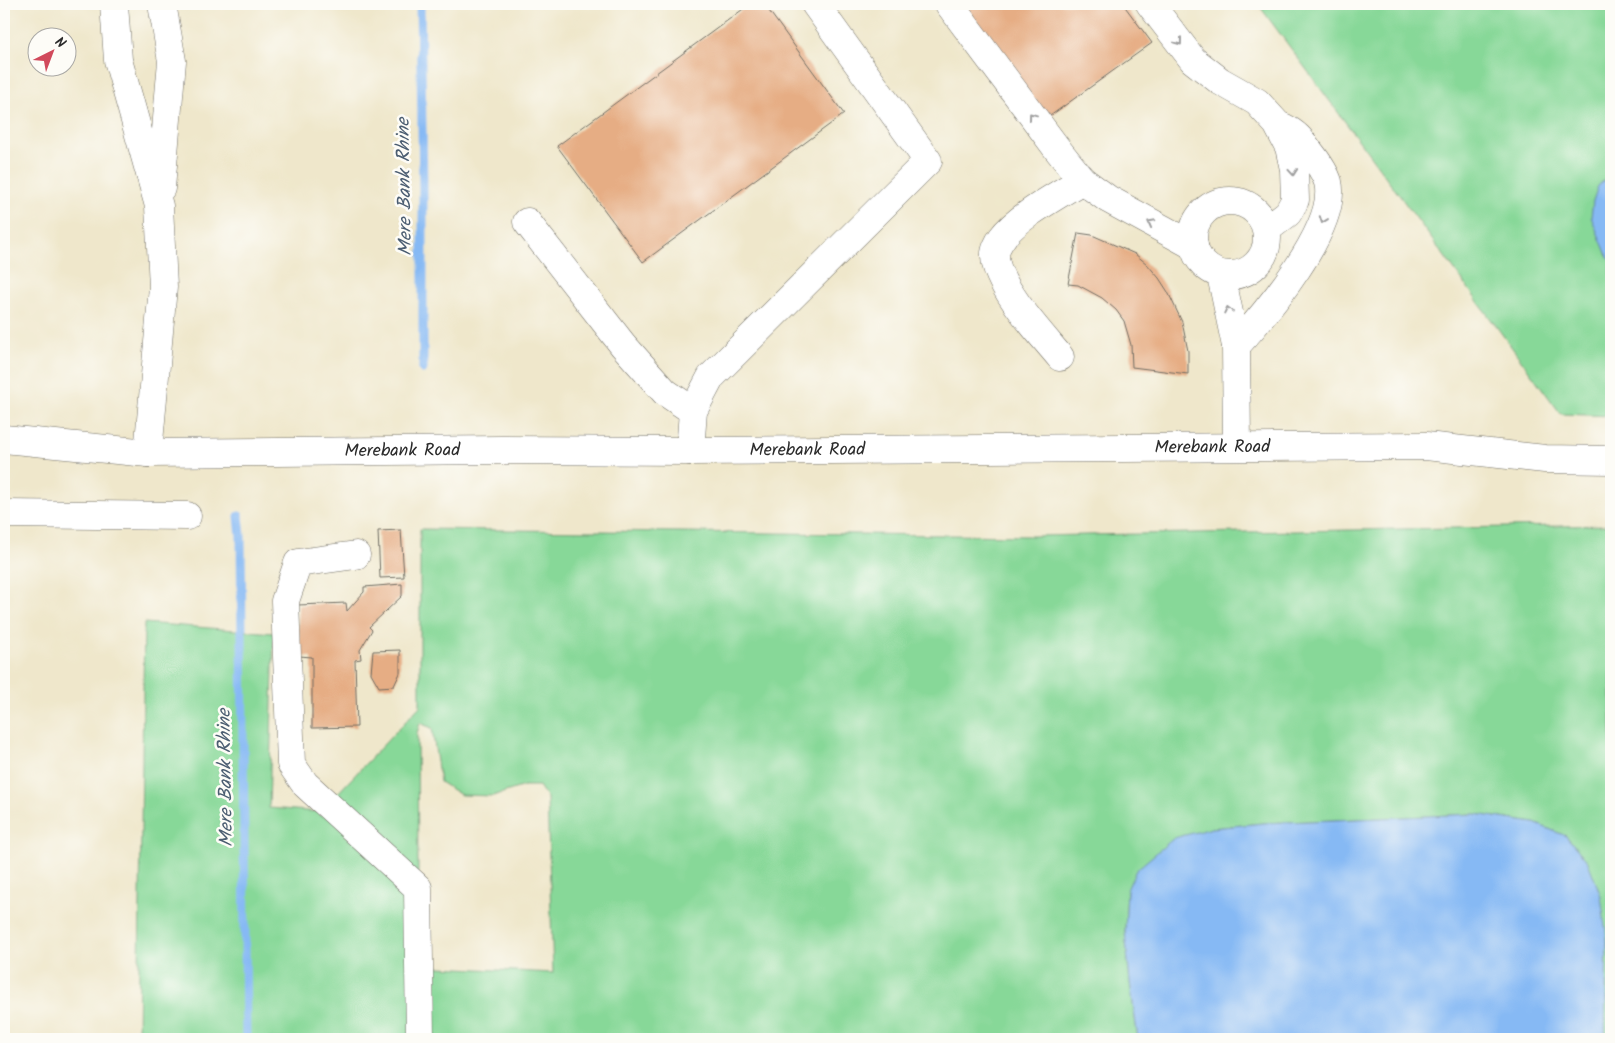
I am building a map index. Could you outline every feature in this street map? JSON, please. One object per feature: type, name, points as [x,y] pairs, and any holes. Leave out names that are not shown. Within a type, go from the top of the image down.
[{"type":"street","points":[[114,4],[118,60],[159,206]]},
{"type":"street","points":[[148,453],[163,287],[159,206],[172,61],[162,4]]},
{"type":"street","points":[[690,451],[693,411],[711,376],[928,161],[815,4]]},
{"type":"street","points":[[949,4],[1082,180],[1108,199],[1194,246]]},
{"type":"street","points":[[1150,4],[1193,60],[1220,81],[1257,102],[1277,124],[1289,147],[1294,169],[1295,200],[1288,213],[1266,229]]},
{"type":"street","points":[[1236,346],[1274,303],[1307,253],[1319,231],[1329,204],[1328,182],[1317,160],[1296,133],[1277,124]]},
{"type":"street","points":[[1060,357],[1011,296],[998,271],[994,254],[1002,238],[1021,220],[1082,180]]},
{"type":"street","points":[[1228,200],[1241,202],[1252,208],[1261,217],[1268,241],[1264,254],[1257,264],[1246,272],[1234,276],[1210,270],[1201,262],[1194,246],[1192,241],[1193,229],[1198,218],[1205,209],[1215,203],[1228,200]]},
{"type":"street","points":[[527,222],[623,345],[665,392],[693,411]]},
{"type":"street","points":[[1221,274],[1236,346],[1237,446]]},
{"type":"street","name":"Merebank Road","points":[[4,440],[148,453],[1426,446],[1545,459],[1611,460]]},
{"type":"street","points":[[4,514],[187,516]]},
{"type":"street","points":[[356,556],[298,562],[285,601],[291,764],[305,784],[418,888],[420,1039]]},
{"type":"green space","points":[[1258,4],[1611,4],[1611,174],[1598,186],[1606,253],[1611,261],[1611,416],[1561,414]]},
{"type":"green space","points":[[1611,525],[1611,1039],[1605,1039],[1607,940],[1588,862],[1566,836],[1534,823],[1475,814],[1263,823],[1212,828],[1127,890],[1125,931],[1138,1039],[138,1039],[144,623],[274,633],[269,808],[320,812],[420,706],[420,529],[1034,536]],"holes":[[[420,723],[432,728],[440,782],[461,795],[493,796],[524,786],[539,786],[547,798],[553,973],[440,967],[426,970],[418,873],[417,733]]]},
{"type":"water","points":[[1611,174],[1611,261],[1591,217],[1593,201],[1598,186]]},
{"type":"water","points":[[1475,814],[1534,823],[1566,836],[1588,862],[1601,896],[1607,940],[1605,1039],[1138,1039],[1125,931],[1127,890],[1136,870],[1174,838],[1212,828],[1263,823]]},
{"type":"building","points":[[750,4],[764,4],[844,114],[643,262],[557,146]]},
{"type":"building","points":[[958,4],[1123,4],[1152,43],[1043,121]]},
{"type":"building","points":[[1078,233],[1092,235],[1135,254],[1159,278],[1182,322],[1188,351],[1188,374],[1132,367],[1131,345],[1124,321],[1116,310],[1102,298],[1078,285],[1068,284]]},
{"type":"building","points":[[401,530],[404,577],[380,578],[378,531]]},
{"type":"building","points":[[402,584],[402,596],[369,627],[372,630],[360,650],[361,659],[355,660],[357,727],[312,728],[312,657],[299,656],[298,605],[346,603],[347,611],[364,592],[364,587]]},
{"type":"building","points":[[400,650],[400,673],[394,686],[379,687],[371,673],[373,651]]},
{"type":"waterway","name":"Mere Bank Rhine","points":[[420,4],[423,369]]},
{"type":"waterway","name":"Mere Bank Rhine","points":[[239,516],[241,536],[246,1039]]}]
